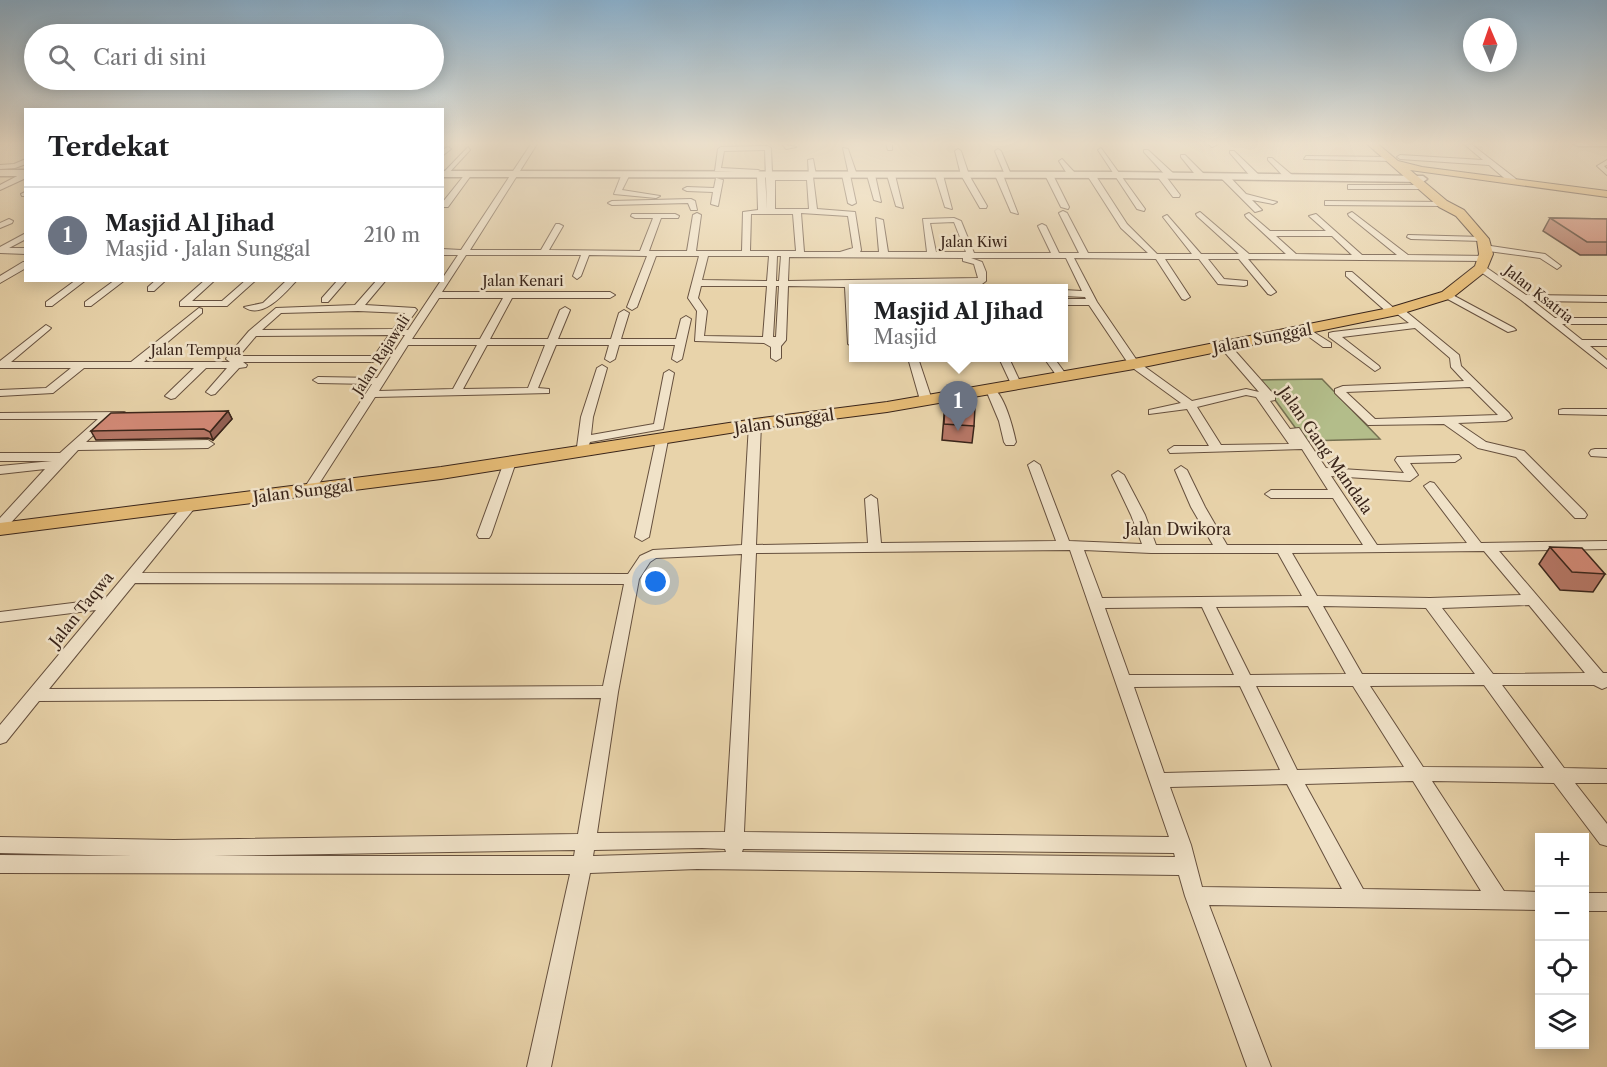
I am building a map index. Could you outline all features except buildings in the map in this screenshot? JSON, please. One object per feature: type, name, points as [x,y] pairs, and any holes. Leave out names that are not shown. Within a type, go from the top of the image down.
[{"type":"main road","points":[[1434,194],[1470,222],[1483,253]]},
{"type":"main road","points":[[1591,194],[1607,196]]},
{"type":"main road","name":"Jalan Sunggal","points":[[0,527],[309,490],[510,462],[584,446],[662,440],[755,424],[1017,386],[1396,312],[1447,295],[1483,253]]},
{"type":"street","points":[[446,205],[454,194]]},
{"type":"street","name":"Jalan Rajawali","points":[[309,490],[501,194]]},
{"type":"street","points":[[623,203],[626,194]]},
{"type":"street","points":[[642,194],[660,196],[658,202]]},
{"type":"street","points":[[693,194],[716,197],[716,194]]},
{"type":"street","points":[[766,194],[767,211]]},
{"type":"street","points":[[811,194],[813,211]]},
{"type":"street","points":[[851,194],[852,203]]},
{"type":"street","points":[[876,194],[878,200]]},
{"type":"street","points":[[896,194],[900,206]]},
{"type":"street","points":[[945,194],[949,207]]},
{"type":"street","points":[[976,194],[983,207]]},
{"type":"street","points":[[1007,194],[1015,212]]},
{"type":"street","points":[[1057,194],[1085,256]]},
{"type":"street","points":[[1103,194],[1124,226],[1157,256],[1185,297]]},
{"type":"street","points":[[1131,194],[1141,209]]},
{"type":"street","points":[[1243,195],[1273,202]]},
{"type":"street","points":[[1243,195],[1258,210]]},
{"type":"street","points":[[612,203],[692,201],[695,211],[691,254]]},
{"type":"street","points":[[1328,203],[1449,207]]},
{"type":"street","points":[[797,211],[800,253]]},
{"type":"street","points":[[729,251],[746,253],[852,252],[857,250],[852,214],[813,211],[747,212],[746,253]]},
{"type":"street","points":[[1200,214],[1245,257],[1271,292]]},
{"type":"street","points":[[1352,214],[1406,258]]},
{"type":"street","points":[[1249,215],[1294,257]]},
{"type":"street","points":[[635,216],[675,216]]},
{"type":"street","points":[[658,216],[628,310],[587,417],[584,446],[659,427],[669,373]]},
{"type":"street","points":[[1167,216],[1221,282],[1244,284]]},
{"type":"street","points":[[1313,216],[1360,257]]},
{"type":"street","points":[[879,220],[884,255]]},
{"type":"street","points":[[932,255],[926,221],[954,220],[962,230],[971,255]]},
{"type":"street","points":[[0,226],[9,221]]},
{"type":"street","points":[[543,253],[559,226]]},
{"type":"street","points":[[1042,226],[1056,255]]},
{"type":"street","points":[[1269,233],[1333,234]]},
{"type":"street","points":[[0,250],[24,236]]},
{"type":"street","points":[[1411,237],[1483,253],[1542,256],[1557,266]]},
{"type":"street","points":[[0,250],[24,251]]},
{"type":"street","name":"Jalan Kiwi","points":[[444,252],[691,254],[703,257],[746,253],[785,257],[800,253],[1406,258],[1483,253]]},
{"type":"street","points":[[577,276],[586,253]]},
{"type":"street","name":"Jalan Ksatria","points":[[1483,253],[1524,298],[1607,364]]},
{"type":"street","points":[[1069,256],[1090,298],[1129,365],[1188,408],[1217,449]]},
{"type":"street","points":[[775,342],[699,339],[702,311],[693,301],[703,257],[773,257],[771,284],[775,342],[776,358]]},
{"type":"street","points":[[696,283],[771,284],[784,284],[975,283],[982,281],[978,262],[962,258],[785,257],[784,284],[775,342]]},
{"type":"street","points":[[1337,257],[1346,264]]},
{"type":"street","points":[[0,280],[24,265]]},
{"type":"street","points":[[1349,274],[1455,357],[1456,367],[1505,415],[1506,418],[1449,422],[1372,423],[1338,391],[1473,384]]},
{"type":"street","points":[[49,304],[79,282]]},
{"type":"street","points":[[88,304],[118,282]]},
{"type":"street","points":[[151,289],[160,282]]},
{"type":"street","points":[[179,301],[203,282]]},
{"type":"street","points":[[208,282],[182,303],[224,304],[250,282]]},
{"type":"street","points":[[249,307],[266,304],[291,282]]},
{"type":"street","points":[[325,300],[341,282]]},
{"type":"street","points":[[358,308],[380,282]]},
{"type":"street","points":[[1068,293],[1090,298]]},
{"type":"street","name":"Jalan Kenari","points":[[437,295],[610,295]]},
{"type":"street","points":[[458,388],[509,295]]},
{"type":"street","points":[[1447,295],[1511,330]]},
{"type":"street","points":[[1068,301],[1090,298]]},
{"type":"street","points":[[1524,298],[1607,299]]},
{"type":"street","points":[[282,309],[412,309],[397,332],[380,357],[375,359],[231,359],[253,333],[282,309]]},
{"type":"street","points":[[533,387],[565,310]]},
{"type":"street","points":[[134,365],[199,311]]},
{"type":"street","points":[[677,359],[686,319]]},
{"type":"street","points":[[1552,321],[1606,321]]},
{"type":"street","points":[[1375,368],[1333,335],[1417,326]]},
{"type":"street","points":[[1,365],[46,328]]},
{"type":"street","points":[[1304,329],[1327,345]]},
{"type":"street","points":[[253,333],[412,332]]},
{"type":"street","points":[[405,342],[681,342]]},
{"type":"street","points":[[1581,344],[1607,343]]},
{"type":"street","name":"Jalan Gang Mandala","points":[[1225,345],[1263,387],[1306,443],[1335,494],[1345,503],[1373,549]]},
{"type":"street","points":[[915,362],[926,400]]},
{"type":"street","points":[[1006,362],[1017,386]]},
{"type":"street","points":[[1052,362],[1063,377]]},
{"type":"street","name":"Jalan Tempua","points":[[1,365],[391,363]]},
{"type":"street","points":[[0,393],[49,391],[81,365]]},
{"type":"street","points":[[171,396],[203,365]]},
{"type":"street","points":[[211,392],[236,365]]},
{"type":"street","points":[[318,380],[380,381]]},
{"type":"street","points":[[991,390],[1005,421],[1010,442]]},
{"type":"street","points":[[371,394],[545,391]]},
{"type":"street","points":[[1153,412],[1188,408],[1246,392],[1257,393],[1297,447],[1174,450]]},
{"type":"street","points":[[1563,412],[1607,412]]},
{"type":"street","points":[[0,416],[141,415]]},
{"type":"street","points":[[0,527],[60,460],[108,416]]},
{"type":"street","points":[[1449,422],[1482,445],[1520,454],[1580,515]]},
{"type":"street","points":[[733,861],[755,424]]},
{"type":"street","points":[[642,537],[662,440]]},
{"type":"street","points":[[75,446],[208,444]]},
{"type":"street","points":[[0,457],[60,460]]},
{"type":"street","points":[[1324,472],[1410,477],[1412,475],[1401,460],[1455,458]]},
{"type":"street","points":[[0,470],[60,460]]},
{"type":"street","points":[[484,535],[510,462]]},
{"type":"street","points":[[1034,465],[1097,603],[1181,845],[1195,897],[1259,1067]]},
{"type":"street","points":[[1181,470],[1198,507],[1221,547]]},
{"type":"street","points":[[1118,474],[1151,549]]},
{"type":"street","points":[[1430,486],[1483,548],[1534,600],[1604,682]]},
{"type":"street","points":[[1271,494],[1335,494]]},
{"type":"street","points":[[871,499],[875,549]]},
{"type":"street","name":"Jalan Taqwa","points":[[0,737],[191,505]]},
{"type":"street","name":"Jalan Dwikora","points":[[632,579],[645,559],[653,555],[749,549],[1070,546],[1151,549],[1221,547],[1373,549],[1607,545]]},
{"type":"street","points":[[1282,548],[1310,601],[1357,679],[1498,900]]},
{"type":"street","points":[[130,578],[632,579],[610,692],[582,865],[539,1067]]},
{"type":"street","points":[[1097,603],[1310,601],[1430,603],[1534,600]]},
{"type":"street","points":[[0,616],[108,603]]},
{"type":"street","points":[[1208,603],[1292,777],[1358,899]]},
{"type":"street","points":[[1430,603],[1490,679],[1558,776],[1607,838]]},
{"type":"street","points":[[1123,681],[1490,679],[1604,682]]},
{"type":"street","points":[[34,695],[610,692]]},
{"type":"street","points":[[1157,780],[1418,774],[1607,776]]},
{"type":"street","points":[[0,864],[169,856],[315,845],[735,841],[1181,845]]},
{"type":"street","points":[[934,844],[936,865]]},
{"type":"street","points":[[1026,844],[1032,863]]},
{"type":"street","points":[[0,845],[306,864],[582,865],[697,860],[936,865],[1032,863],[1187,866]]},
{"type":"street","points":[[306,864],[315,845]]},
{"type":"street","points":[[1195,897],[1535,901]]},
{"type":"street","points":[[1589,902],[1607,902]]},
{"type":"green space","points":[[1322,379],[1380,439],[1305,441],[1267,389],[1254,380]]},
{"type":"place","name":"Masjid Al Jihad","points":[[958,431]]}]
